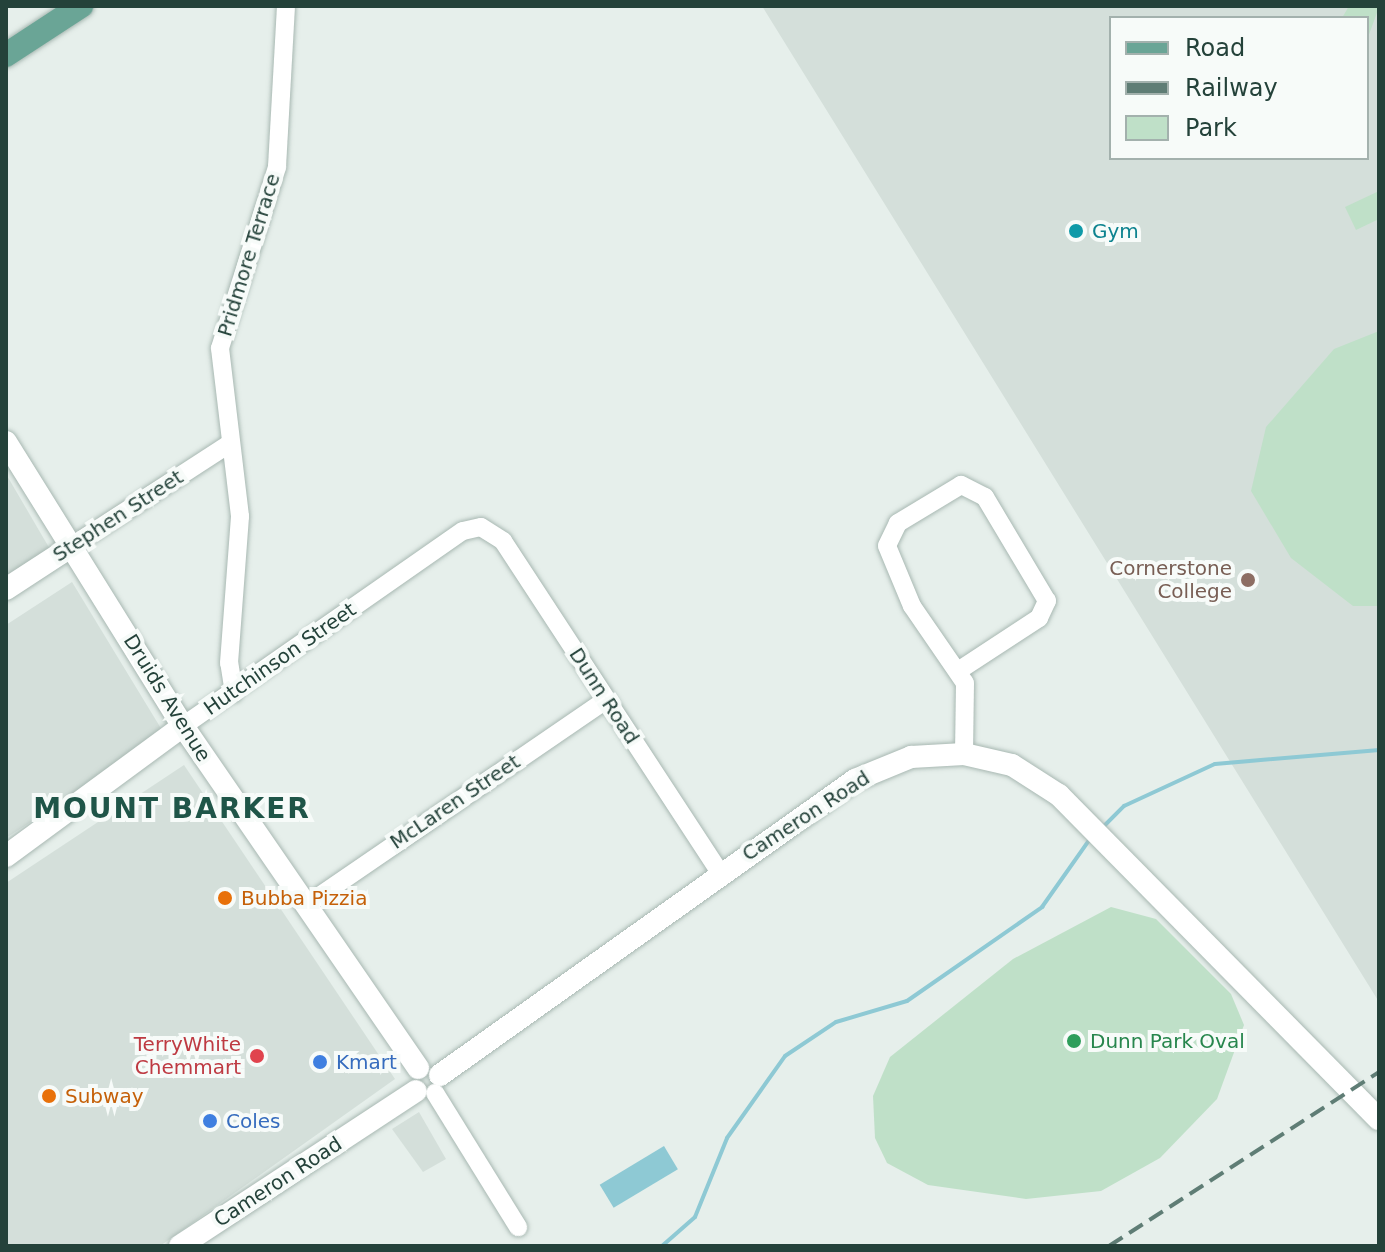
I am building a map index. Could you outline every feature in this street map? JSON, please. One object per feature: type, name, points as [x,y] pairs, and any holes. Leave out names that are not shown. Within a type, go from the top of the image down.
[{"type":"main road","points":[[6,36],[53,6]]},
{"type":"main road","points":[[6,55],[81,6]]},
{"type":"street","name":"Pridmore Terrace","points":[[234,693],[229,663],[240,516],[229,444],[220,348],[277,167],[286,6]]},
{"type":"street","name":"Druids Avenue","points":[[6,442],[183,726],[430,1086]]},
{"type":"street","name":"Stephen Street","points":[[6,589],[229,444]]},
{"type":"street","points":[[958,671],[1039,618],[1047,601],[985,497],[961,485],[898,523],[887,546],[912,606],[958,671],[969,709],[964,754]]},
{"type":"street","name":"Hutchinson Street","points":[[6,856],[183,726],[463,531],[481,527]]},
{"type":"street","name":"Dunn Road","points":[[481,527],[503,541],[720,872]]},
{"type":"street","name":"McLaren Street","points":[[305,906],[606,700]]},
{"type":"street","name":"Cameron Road","points":[[180,1246],[430,1086],[720,872],[885,765],[964,754],[1031,773],[1096,833],[1379,1119]]},
{"type":"street","points":[[430,1086],[518,1227]]},
{"type":"shaded area","name":"Cornerstone College","points":[[762,6],[1379,6],[1379,1002]]},
{"type":"shaded area","points":[[6,474],[54,556],[6,587]]},
{"type":"shaded area","points":[[72,582],[165,735],[6,838],[6,625]]},
{"type":"shaded area","points":[[184,765],[395,1079],[160,1246],[6,1246],[6,883]]},
{"type":"shaded area","points":[[419,1112],[446,1159],[423,1172],[392,1129]]},
{"type":"green space","points":[[1349,6],[1379,7],[1369,34],[1369,16],[1343,16]]},
{"type":"green space","points":[[1379,191],[1379,219],[1356,230],[1345,207]]},
{"type":"green space","points":[[1379,331],[1379,606],[1353,606],[1291,558],[1251,491],[1266,427],[1334,349]]},
{"type":"green space","name":"Dunn Park Oval","points":[[1111,907],[1156,919],[1231,994],[1244,1025],[1217,1099],[1160,1158],[1101,1191],[1026,1199],[928,1185],[887,1163],[875,1138],[873,1096],[890,1057],[1013,959]]},
{"type":"water","points":[[664,1146],[678,1169],[614,1208],[600,1185]]},
{"type":"waterway","points":[[1105,825],[1124,806],[1215,764],[1379,750]]},
{"type":"waterway","points":[[662,1246],[695,1217],[727,1138],[785,1056],[836,1022],[907,1001],[1042,907],[1090,839]]},
{"type":"railway","points":[[1109,1246],[1379,1072]]},
{"type":"place","name":"Gym","points":[[1076,231]]},
{"type":"place","name":"Cornerstone College","points":[[1248,580]]},
{"type":"place","name":"Bubba Pizzia","points":[[225,898]]},
{"type":"place","name":"Dunn Park Oval","points":[[1074,1041]]},
{"type":"place","name":"TerryWhite Chemmart","points":[[257,1056]]},
{"type":"place","name":"Kmart","points":[[320,1062]]},
{"type":"place","name":"Subway","points":[[49,1096]]},
{"type":"place","name":"Coles","points":[[210,1121]]},
{"type":"district","name":"MOUNT BARKER","points":[[172,809]]}]
